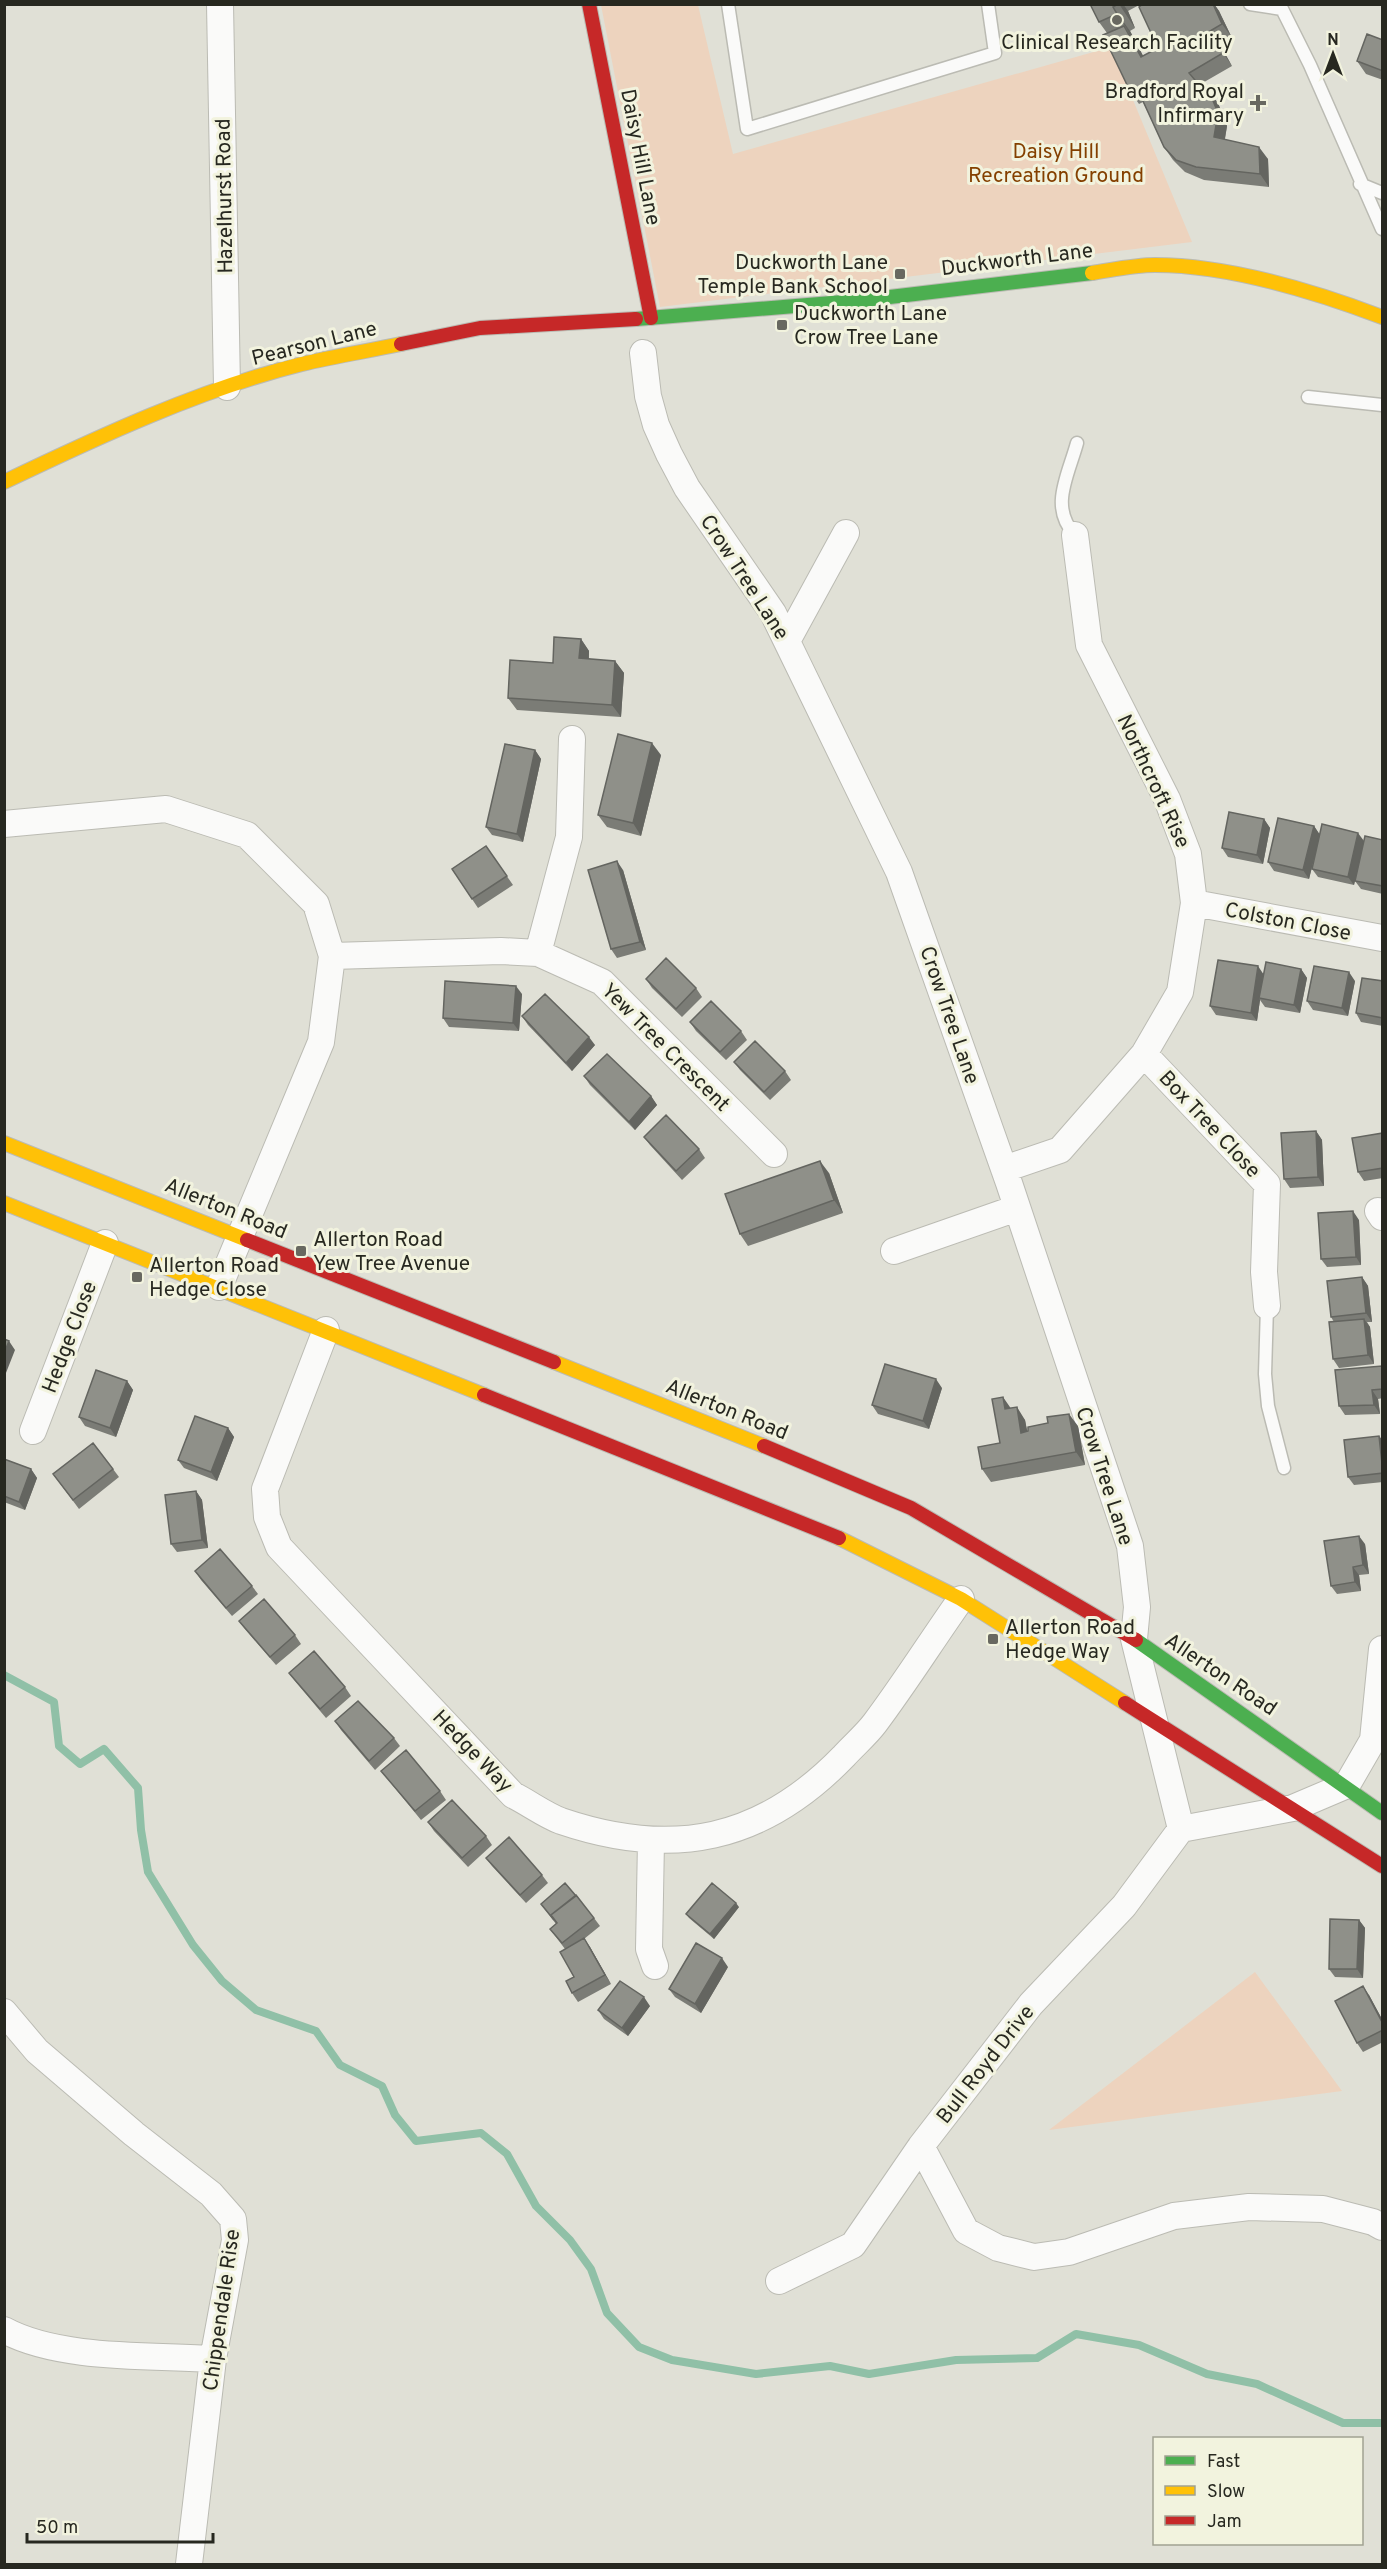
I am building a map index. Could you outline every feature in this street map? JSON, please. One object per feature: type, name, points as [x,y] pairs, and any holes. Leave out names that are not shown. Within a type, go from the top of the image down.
[{"type":"street","name":"Hazelhurst Road","points":[[220,4],[227,387]]},
{"type":"street","name":"Daisy Hill Lane","points":[[589,4],[651,318]]},
{"type":"street","name":"Duckworth Lane","points":[[651,318],[856,301],[1155,265],[1231,273],[1335,299],[1383,317]]},
{"type":"street","name":"Pearson Lane","points":[[4,482],[75,448],[227,387],[302,364],[480,328],[651,318]]},
{"type":"street","name":"Crow Tree Lane","points":[[643,353],[648,396],[656,425],[669,454],[687,488],[773,614],[899,872],[1004,1169],[1130,1546],[1137,1607],[1134,1639],[1152,1718]]},
{"type":"street","points":[[787,641],[846,533]]},
{"type":"street","name":"Northcroft Rise","points":[[1004,1169],[1060,1150],[1144,1054],[1180,992],[1194,903],[1188,854],[1167,799],[1089,645],[1076,535]]},
{"type":"street","points":[[538,953],[569,837],[572,739]]},
{"type":"street","points":[[4,824],[166,809],[248,836],[316,904],[332,956],[321,1042],[219,1287]]},
{"type":"street","name":"Colston Close","points":[[1194,903],[1383,938]]},
{"type":"street","name":"Yew Tree Crescent","points":[[332,956],[501,951],[538,953],[602,981],[774,1154]]},
{"type":"street","name":"Box Tree Close","points":[[1144,1054],[1267,1184],[1264,1272],[1267,1306]]},
{"type":"street","name":"Allerton Road","points":[[4,1143],[742,1437],[911,1508],[1134,1639],[1347,1785],[1383,1813]]},
{"type":"street","points":[[4,1203],[219,1287],[835,1536],[961,1599],[1383,1866]]},
{"type":"street","points":[[894,1251],[1017,1208]]},
{"type":"street","name":"Hedge Close","points":[[33,1431],[105,1243]]},
{"type":"street","name":"Hedge Way","points":[[326,1330],[265,1489],[267,1517],[279,1547],[513,1795],[559,1820],[616,1836],[651,1841],[693,1839],[740,1829],[782,1808],[819,1782],[874,1725],[961,1599]]},
{"type":"street","points":[[1152,1718],[1181,1829],[1293,1808],[1347,1785],[1373,1740],[1383,1649]]},
{"type":"street","name":"Bull Royd Drive","points":[[779,2281],[853,2245],[921,2145],[1031,2004],[1124,1906],[1181,1829]]},
{"type":"street","points":[[651,1841],[649,1949],[655,1966]]},
{"type":"street","name":"Chippendale Rise","points":[[4,2012],[38,2051],[134,2134],[211,2194],[233,2219],[235,2240],[213,2359],[189,2565]]},
{"type":"street","points":[[921,2145],[966,2230],[998,2248],[1034,2257],[1069,2252],[1174,2216],[1249,2206],[1323,2210],[1373,2222],[1383,2227]]},
{"type":"street","points":[[4,2330],[40,2345],[71,2350],[213,2359]]},
{"type":"lane","points":[[728,4],[747,129],[995,53],[988,4]]},
{"type":"lane","points":[[1250,4],[1283,7],[1360,184],[1383,229]]},
{"type":"lane","points":[[1360,184],[1383,193]]},
{"type":"lane","points":[[1308,397],[1383,405]]},
{"type":"lane","points":[[1076,535],[1065,524],[1061,496],[1077,444]]},
{"type":"lane","points":[[1267,1306],[1264,1374],[1284,1468]]},
{"type":"green space","name":"Daisy Hill Recreation Ground","points":[[601,5],[698,5],[733,154],[1111,47],[1192,242],[660,307]]},
{"type":"green space","points":[[1255,1972],[1342,2091],[1049,2130]]},
{"type":"building","points":[[1090,4],[1118,4],[1113,7],[1117,14],[1099,22]]},
{"type":"building","points":[[1143,4],[1213,4],[1222,24],[1210,31],[1223,53],[1189,73],[1205,92],[1209,91],[1218,113],[1214,137],[1259,147],[1260,174],[1196,167],[1176,160],[1164,147],[1137,88],[1130,91],[1103,35],[1124,26],[1141,57],[1158,48],[1139,7]]},
{"type":"building","points":[[1367,34],[1383,40],[1383,71],[1357,61]]},
{"type":"building","points":[[554,637],[581,639],[579,658],[615,661],[612,705],[508,698],[510,660],[553,663]]},
{"type":"building","points":[[618,734],[652,743],[633,823],[598,815]]},
{"type":"building","points":[[505,744],[535,750],[517,834],[486,827]]},
{"type":"building","points":[[1229,812],[1264,819],[1257,855],[1222,848]]},
{"type":"building","points":[[1278,818],[1314,826],[1303,870],[1268,862]]},
{"type":"building","points":[[1322,824],[1358,833],[1348,877],[1312,869]]},
{"type":"building","points":[[1365,836],[1383,840],[1383,886],[1355,881]]},
{"type":"building","points":[[486,846],[507,876],[472,899],[452,869]]},
{"type":"building","points":[[617,861],[640,942],[611,949],[588,870]]},
{"type":"building","points":[[666,958],[696,988],[676,1009],[646,979]]},
{"type":"building","points":[[1218,960],[1258,966],[1251,1013],[1210,1006]]},
{"type":"building","points":[[1266,962],[1301,969],[1294,1005],[1259,998]]},
{"type":"building","points":[[1314,966],[1349,972],[1342,1008],[1307,1001]]},
{"type":"building","points":[[1362,978],[1383,981],[1383,1018],[1356,1013]]},
{"type":"building","points":[[445,981],[516,986],[513,1023],[443,1018]]},
{"type":"building","points":[[545,994],[589,1037],[566,1063],[522,1016]]},
{"type":"building","points":[[711,1001],[741,1031],[720,1052],[690,1022]]},
{"type":"building","points":[[755,1041],[785,1071],[764,1092],[734,1062]]},
{"type":"building","points":[[607,1054],[651,1096],[629,1122],[584,1076]]},
{"type":"building","points":[[666,1115],[699,1149],[676,1171],[644,1137]]},
{"type":"building","points":[[1316,1131],[1318,1177],[1284,1179],[1281,1133]]},
{"type":"building","points":[[1383,1133],[1383,1168],[1358,1172],[1352,1138]]},
{"type":"building","points":[[820,1161],[834,1200],[740,1234],[725,1194]]},
{"type":"building","points":[[1353,1211],[1356,1257],[1321,1259],[1318,1213]]},
{"type":"building","points":[[1362,1277],[1366,1313],[1331,1317],[1327,1281]]},
{"type":"building","points":[[1364,1319],[1368,1355],[1333,1359],[1329,1322]]},
{"type":"building","points":[[4,1339],[9,1341],[4,1353]]},
{"type":"building","points":[[885,1364],[936,1379],[923,1421],[872,1405]]},
{"type":"building","points":[[1382,1366],[1383,1389],[1372,1390],[1374,1405],[1339,1406],[1335,1370]]},
{"type":"building","points":[[96,1370],[127,1381],[110,1428],[79,1417]]},
{"type":"building","points":[[1003,1397],[1005,1409],[1017,1407],[1021,1433],[1028,1431],[1028,1427],[1048,1423],[1047,1417],[1069,1414],[1076,1452],[982,1469],[978,1447],[1000,1443],[992,1399]]},
{"type":"building","points":[[195,1416],[228,1428],[211,1472],[178,1460]]},
{"type":"building","points":[[1379,1436],[1383,1473],[1348,1477],[1344,1440]]},
{"type":"building","points":[[93,1443],[113,1469],[73,1500],[53,1474]]},
{"type":"building","points":[[4,1459],[31,1469],[19,1502],[4,1496]]},
{"type":"building","points":[[196,1491],[202,1540],[171,1544],[165,1495]]},
{"type":"building","points":[[1359,1536],[1363,1565],[1353,1567],[1355,1582],[1331,1586],[1324,1541]]},
{"type":"building","points":[[220,1549],[252,1586],[226,1608],[195,1571]]},
{"type":"building","points":[[264,1599],[295,1635],[270,1657],[239,1621]]},
{"type":"building","points":[[314,1651],[345,1687],[320,1709],[289,1673]]},
{"type":"building","points":[[358,1701],[394,1738],[369,1761],[335,1721]]},
{"type":"building","points":[[406,1750],[440,1791],[415,1811],[381,1771]]},
{"type":"building","points":[[452,1800],[486,1836],[462,1858],[428,1822]]},
{"type":"building","points":[[509,1837],[542,1875],[520,1895],[486,1858]]},
{"type":"building","points":[[565,1883],[576,1896],[551,1915],[554,1920],[541,1904]]},
{"type":"building","points":[[712,1883],[736,1903],[710,1934],[686,1914]]},
{"type":"building","points":[[576,1895],[594,1918],[562,1943],[550,1929],[557,1923],[551,1915]]},
{"type":"building","points":[[1330,1919],[1359,1920],[1357,1969],[1329,1969]]},
{"type":"building","points":[[584,1938],[605,1975],[572,1993],[566,1981],[574,1977],[560,1952]]},
{"type":"building","points":[[696,1943],[722,1958],[695,2004],[669,1989]]},
{"type":"building","points":[[620,1981],[644,1997],[622,2028],[598,2010]]},
{"type":"building","points":[[1363,1986],[1383,2024],[1383,2030],[1357,2043],[1335,2001]]},
{"type":"waterway","points":[[4,1675],[54,1702],[59,1746],[80,1764],[104,1749],[138,1788],[141,1830],[148,1872],[193,1945],[222,1981],[256,2010],[316,2031],[340,2065],[382,2086],[395,2115],[416,2141],[481,2133],[507,2154],[536,2206],[570,2240],[591,2269],[607,2313],[639,2347],[672,2360],[756,2374],[830,2366],[869,2374],[956,2360],[1037,2358],[1076,2334],[1139,2345],[1207,2374],[1257,2384],[1343,2423],[1382,2423]]},
{"type":"traffic: fast","points":[[636,319],[856,301],[1092,273]]},
{"type":"traffic: fast","points":[[1136,1640],[1382,1813]]},
{"type":"traffic: slow","points":[[1092,273],[1147,265],[1212,269],[1299,289],[1382,317]]},
{"type":"traffic: slow","points":[[4,482],[113,431],[188,400],[264,374],[302,364],[401,344]]},
{"type":"traffic: slow","points":[[4,1143],[247,1240]]},
{"type":"traffic: slow","points":[[4,1203],[484,1395]]},
{"type":"traffic: slow","points":[[554,1362],[764,1446]]},
{"type":"traffic: slow","points":[[839,1538],[961,1599],[1125,1703]]},
{"type":"traffic: jam","points":[[589,4],[651,318]]},
{"type":"traffic: jam","points":[[401,344],[480,328],[636,319]]},
{"type":"traffic: jam","points":[[247,1240],[554,1362]]},
{"type":"traffic: jam","points":[[484,1395],[839,1538]]},
{"type":"traffic: jam","points":[[764,1446],[911,1508],[1136,1640]]},
{"type":"traffic: jam","points":[[1125,1703],[1382,1866]]},
{"type":"place","name":"Clinical Research Facility","points":[[1117,20]]},
{"type":"place","name":"Bradford Royal Infirmary","points":[[1258,103]]},
{"type":"place","name":"Duckworth Lane Temple Bank School","points":[[900,274]]},
{"type":"place","name":"Duckworth Lane Crow Tree Lane","points":[[782,325]]},
{"type":"place","name":"Allerton Road Yew Tree Avenue","points":[[301,1251]]},
{"type":"place","name":"Allerton Road Hedge Close","points":[[137,1277]]},
{"type":"place","name":"Allerton Road Hedge Way","points":[[993,1639]]}]
